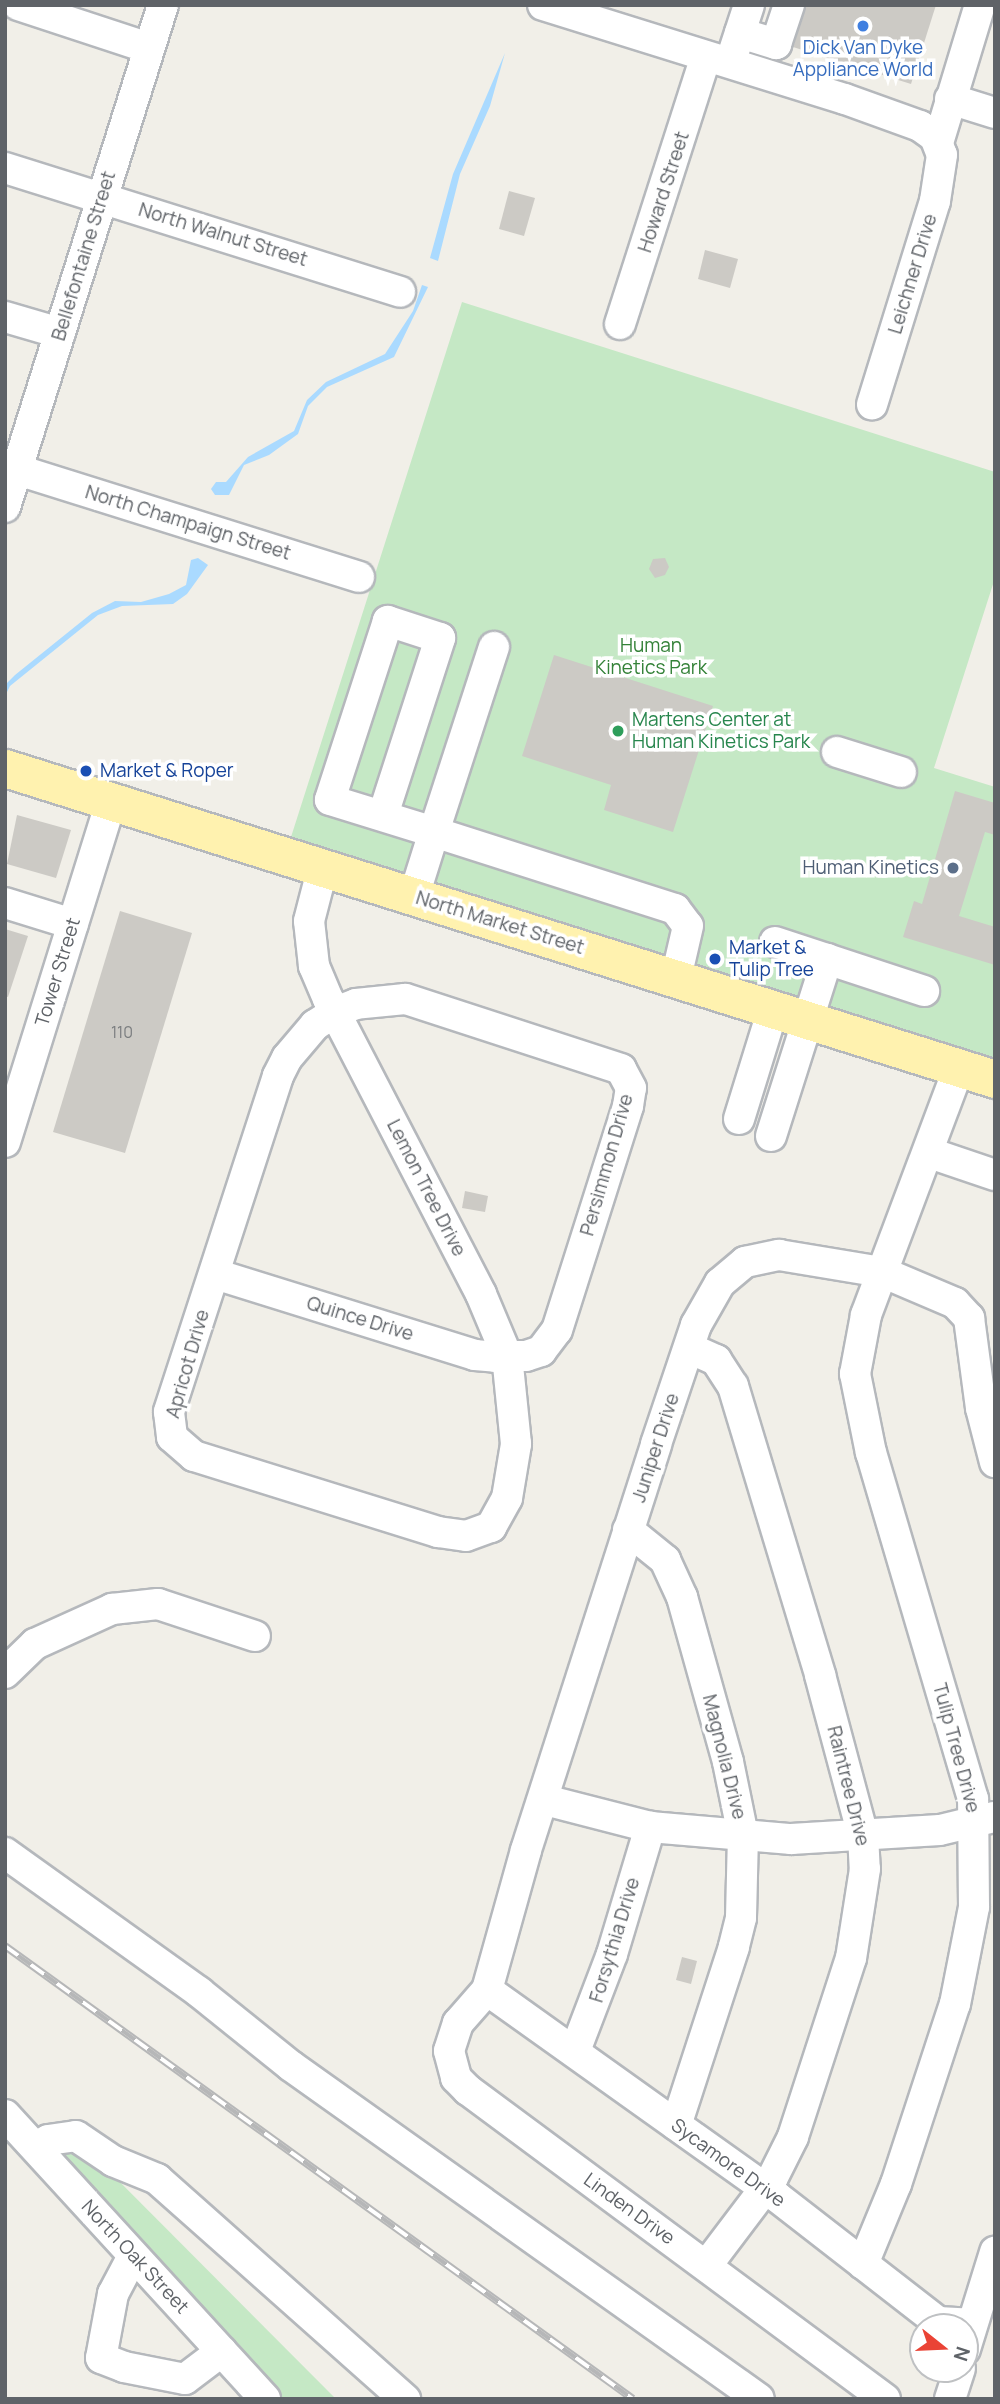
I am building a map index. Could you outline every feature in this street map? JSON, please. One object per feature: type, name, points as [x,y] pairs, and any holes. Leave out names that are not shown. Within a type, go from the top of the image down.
[{"type":"main road","name":"North Market Street","points":[[5,768],[995,1079]]},
{"type":"street","points":[[19,5],[149,48]]},
{"type":"street","name":"Bellefontaine Street","points":[[5,507],[11,468],[60,333],[163,5]]},
{"type":"street","name":"Howard Street","points":[[620,324],[717,63],[740,33],[750,5]]},
{"type":"street","points":[[740,33],[776,44],[789,5]]},
{"type":"street","name":"Leichner Drive","points":[[872,404],[935,201],[942,170],[938,143],[980,5]]},
{"type":"street","points":[[563,8],[717,63],[920,126],[938,143]]},
{"type":"street","points":[[950,99],[995,113]]},
{"type":"street","name":"North Walnut Street","points":[[5,168],[400,292]]},
{"type":"street","points":[[5,317],[60,333]]},
{"type":"street","name":"North Champaign Street","points":[[11,468],[359,577]]},
{"type":"street","points":[[383,815],[440,638],[388,621],[330,800],[675,909],[688,926],[688,939],[676,978]]},
{"type":"street","points":[[414,896],[494,647]]},
{"type":"street","points":[[837,752],[901,772]]},
{"type":"street","name":"Tower Street","points":[[5,1142],[111,802]]},
{"type":"street","name":"Lemon Tree Drive","points":[[323,867],[309,921],[314,967],[481,1294],[507,1356],[516,1444],[501,1516]]},
{"type":"street","points":[[5,902],[73,924]]},
{"type":"street","points":[[775,942],[924,991]]},
{"type":"street","points":[[771,1136],[827,959]]},
{"type":"street","name":"Persimmon Drive","points":[[335,1012],[382,999],[433,1005],[605,1060],[628,1077],[628,1106],[557,1330],[541,1351],[507,1356]]},
{"type":"street","points":[[739,1119],[773,1009]]},
{"type":"street","name":"Apricot Drive","points":[[335,1012],[298,1042],[283,1067],[169,1412],[172,1437],[194,1455],[438,1532],[480,1534],[501,1516]]},
{"type":"street","points":[[882,1272],[930,1153],[959,1068]]},
{"type":"street","points":[[930,1153],[995,1175]]},
{"type":"street","name":"Juniper Drive","points":[[487,1990],[628,1530],[689,1348],[706,1303],[720,1283],[745,1262],[779,1255],[882,1272],[964,1310],[995,1462]]},
{"type":"street","name":"Tulip Tree Drive","points":[[863,2264],[896,2183],[968,1955],[986,1819],[858,1399],[856,1350],[882,1272]]},
{"type":"street","name":"Quince Drive","points":[[215,1273],[475,1355],[507,1356]]},
{"type":"street","name":"Raintree Drive","points":[[689,1348],[716,1360],[733,1386],[863,1835],[863,1905],[851,1958],[793,2137],[778,2169],[762,2186],[708,2265]]},
{"type":"street","name":"Magnolia Drive","points":[[628,1530],[665,1560],[682,1597],[728,1762],[743,1835],[741,1918],[676,2125]]},
{"type":"street","points":[[5,1673],[35,1644],[112,1609],[158,1604],[255,1636]]},
{"type":"street","points":[[545,1800],[650,1827],[791,1839],[940,1830],[986,1819]]},
{"type":"street","name":"Forsythia Drive","points":[[575,2051],[612,1954],[650,1827]]},
{"type":"street","points":[[5,1853],[199,1992],[291,2067],[760,2399]]},
{"type":"street","name":"Sycamore Drive","points":[[487,1990],[762,2186],[926,2313]]},
{"type":"street","name":"Linden Drive","points":[[487,1990],[471,2006],[453,2036],[450,2062],[456,2078],[884,2399]]},
{"type":"street","name":"North Oak Street","points":[[5,2115],[265,2399]]},
{"type":"street","points":[[37,2149],[48,2140],[76,2136],[113,2161],[157,2179],[405,2399]]},
{"type":"street","points":[[975,2313],[995,2252]]},
{"type":"street","points":[[133,2256],[113,2294],[101,2358],[124,2367],[185,2379],[193,2387],[222,2351]]},
{"type":"green space","name":"Human Kinetics Park","points":[[462,302],[995,472],[995,578],[934,768],[995,787],[995,1061],[291,837]]},
{"type":"green space","points":[[64,2150],[88,2150],[336,2399],[282,2399],[68,2166]]},
{"type":"water","points":[[505,53],[490,106],[460,174],[438,261],[430,258],[453,174]]},
{"type":"water","points":[[422,285],[428,287],[394,357],[327,387],[308,406],[298,434],[269,455],[244,465],[229,495],[215,495],[211,489],[216,482],[226,482],[248,457],[294,431],[307,400],[326,382],[385,354],[413,311]]},
{"type":"water","points":[[198,558],[208,565],[187,594],[173,604],[122,606],[98,615],[10,686],[5,696],[5,685],[15,675],[92,613],[115,601],[141,602],[169,594],[186,585],[191,560]]},
{"type":"building","name":"Dick Van Dyke Appliance World","points":[[806,5],[936,5],[911,84],[793,47]]},
{"type":"building","points":[[509,191],[535,198],[524,236],[499,229]]},
{"type":"building","points":[[705,250],[738,259],[730,288],[698,279]]},
{"type":"building","points":[[665,558],[669,567],[665,575],[655,578],[649,569],[653,559]]},
{"type":"building","name":"Martens Center at Human Kinetics Park","points":[[554,655],[713,706],[673,832],[604,810],[611,785],[522,756]]},
{"type":"building","name":"Human Kinetics","points":[[955,791],[995,803],[995,835],[985,832],[959,916],[995,927],[995,965],[903,937],[914,901],[922,904]]},
{"type":"building","points":[[17,815],[71,830],[56,878],[7,864]]},
{"type":"building","points":[[120,911],[192,933],[125,1153],[53,1132]]},
{"type":"building","points":[[5,929],[28,936],[8,997],[5,996]]},
{"type":"building","points":[[465,1191],[488,1196],[485,1212],[462,1208]]},
{"type":"building","points":[[682,1957],[697,1961],[691,1984],[676,1980]]},
{"type":"railway","points":[[5,1946],[633,2399]]},
{"type":"place","name":"Dick Van Dyke Appliance World","points":[[863,26]]},
{"type":"place","name":"Martens Center at Human Kinetics Park","points":[[618,731]]},
{"type":"place","name":"Market & Roper","points":[[86,771]]},
{"type":"place","name":"Human Kinetics","points":[[953,868]]},
{"type":"place","name":"Market & Tulip Tree","points":[[715,959]]}]
